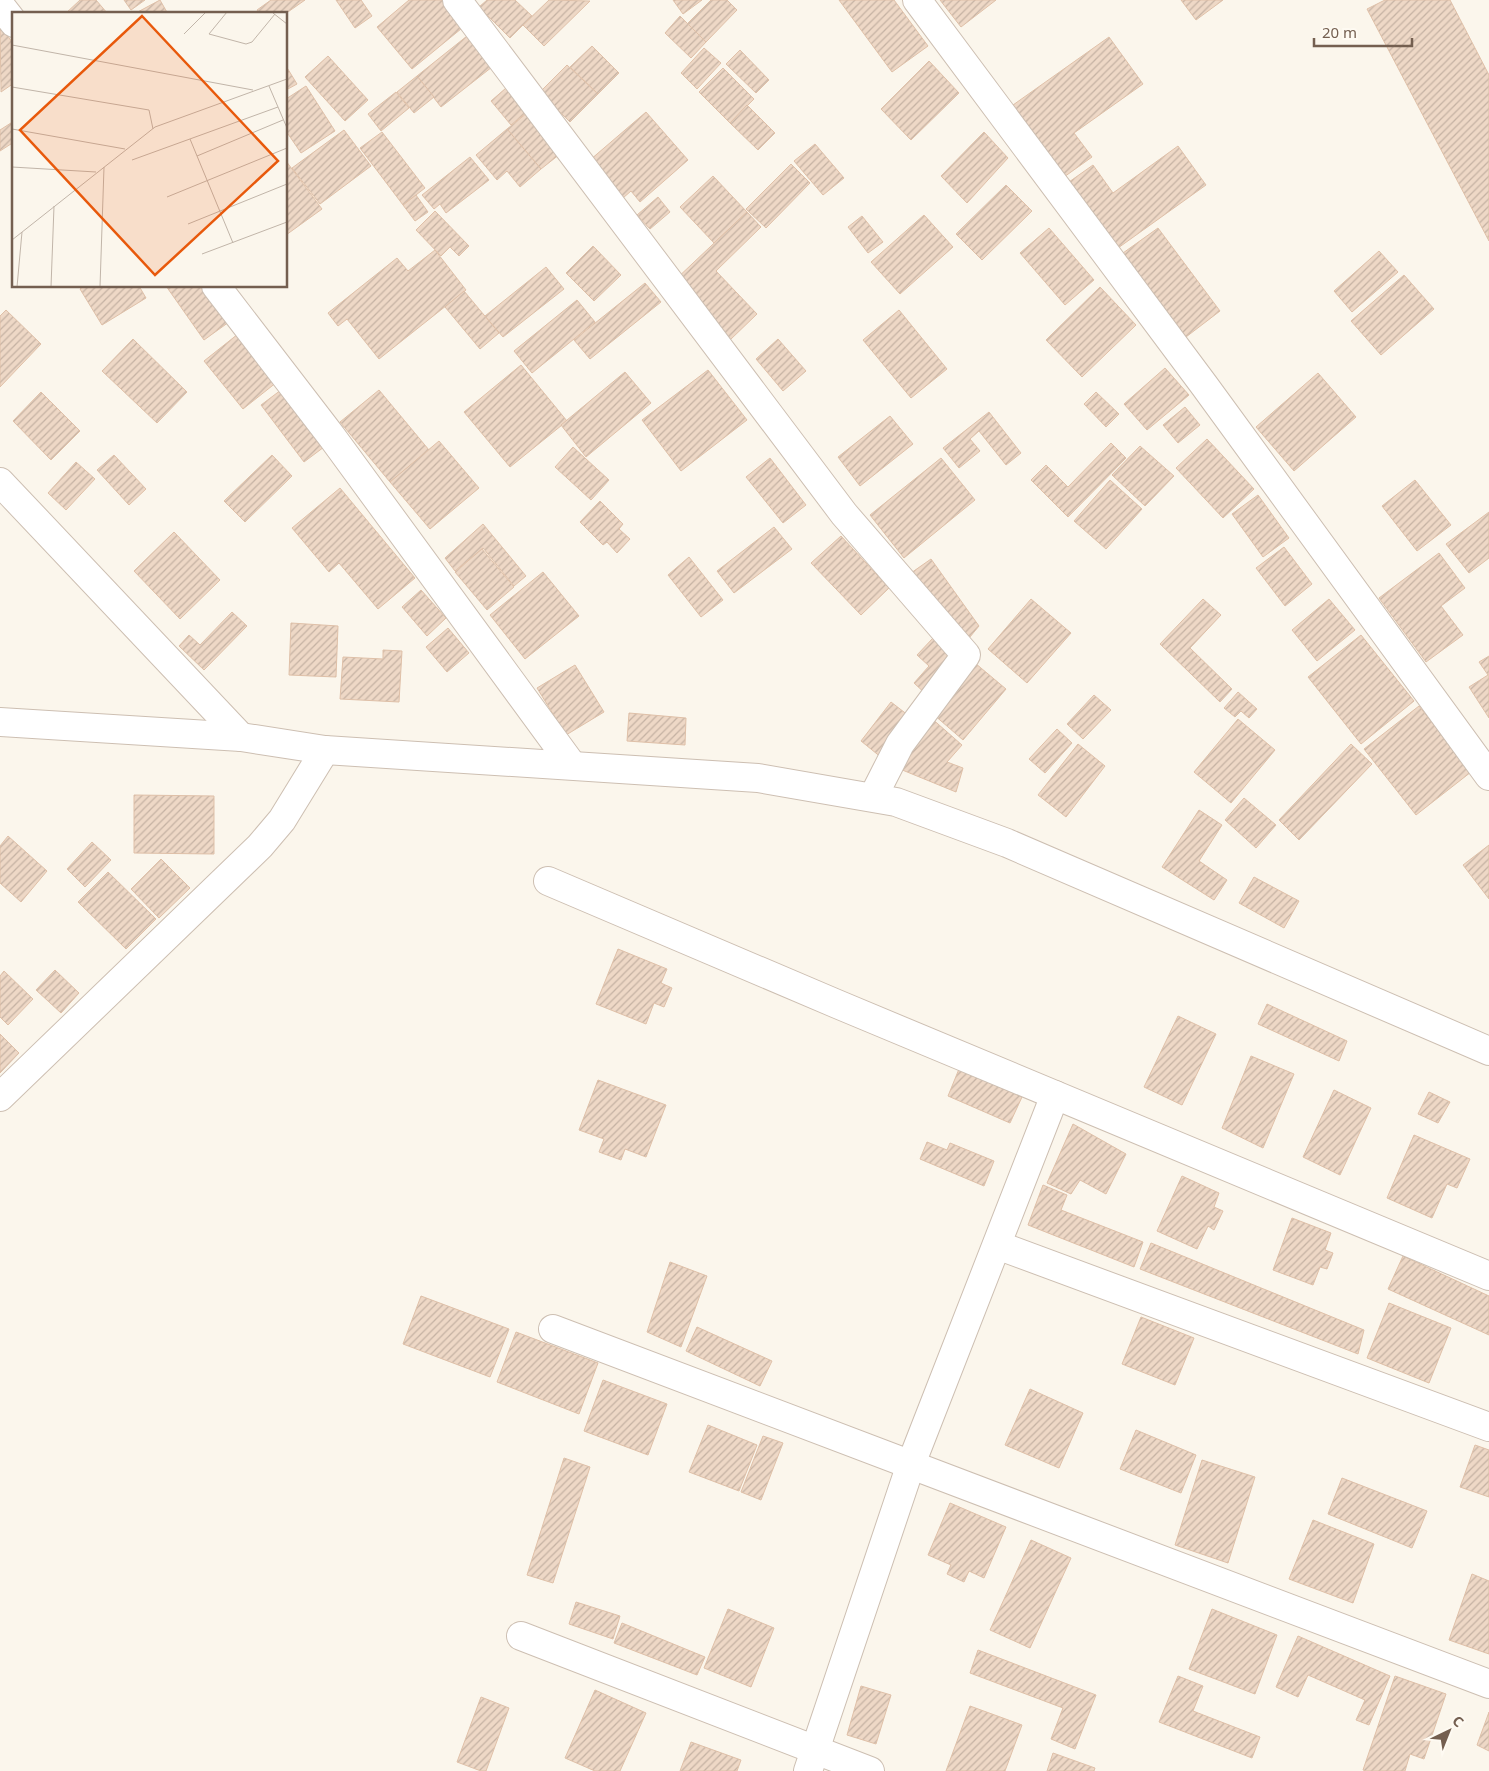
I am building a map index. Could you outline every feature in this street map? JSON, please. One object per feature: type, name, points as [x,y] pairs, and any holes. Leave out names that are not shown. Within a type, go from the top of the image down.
[{"type":"street","points":[[457,0],[844,514],[966,655],[900,744],[873,797]]},
{"type":"street","points":[[917,0],[1204,386],[1489,776]]},
{"type":"street","points":[[0,5],[12,20]]},
{"type":"street","points":[[218,288],[332,437],[572,765]]},
{"type":"street","points":[[0,482],[241,737]]},
{"type":"street","points":[[0,722],[241,737],[325,750],[758,778],[896,802],[1007,844],[1489,1051]]},
{"type":"street","points":[[0,1097],[260,846],[282,820],[325,750]]},
{"type":"street","points":[[548,881],[837,1004],[1489,1276]]},
{"type":"street","points":[[812,1761],[911,1464],[1055,1095]]},
{"type":"street","points":[[997,1245],[1489,1427]]},
{"type":"street","points":[[553,1329],[1489,1684]]},
{"type":"street","points":[[521,1636],[812,1761],[870,1771]]},
{"type":"building","points":[[80,0],[96,0],[106,12],[67,12]]},
{"type":"building","points":[[124,0],[145,0],[131,10]]},
{"type":"building","points":[[160,0],[167,12],[138,12]]},
{"type":"building","points":[[271,0],[305,0],[288,12],[258,12],[257,10]]},
{"type":"building","points":[[336,0],[361,0],[372,16],[355,28]]},
{"type":"building","points":[[409,0],[447,0],[467,24],[412,69],[377,27]]},
{"type":"building","points":[[487,0],[515,0],[532,16],[510,38],[479,7]]},
{"type":"building","points":[[549,0],[590,1],[544,46],[523,25]]},
{"type":"building","points":[[673,0],[702,0],[683,14]]},
{"type":"building","points":[[711,0],[727,0],[737,10],[706,42],[687,24]]},
{"type":"building","points":[[839,0],[894,0],[928,46],[892,72]]},
{"type":"building","points":[[940,0],[996,0],[961,27]]},
{"type":"building","points":[[1181,0],[1223,0],[1196,20]]},
{"type":"building","points":[[1385,0],[1450,0],[1489,75],[1489,241],[1367,9]]},
{"type":"building","points":[[680,16],[706,42],[691,58],[665,33]]},
{"type":"building","points":[[0,25],[12,42],[12,84],[1,92]]},
{"type":"building","points":[[467,36],[492,67],[441,107],[417,76]]},
{"type":"building","points":[[1109,37],[1143,84],[1074,133],[1092,157],[1064,177],[1013,105]]},
{"type":"building","points":[[592,46],[619,73],[598,94],[570,67]]},
{"type":"building","points":[[704,48],[721,63],[697,89],[681,73]]},
{"type":"building","points":[[740,50],[769,80],[756,93],[726,64]]},
{"type":"building","points":[[328,56],[368,100],[345,121],[305,77]]},
{"type":"building","points":[[929,61],[959,93],[911,140],[881,109]]},
{"type":"building","points":[[567,65],[598,94],[570,122],[540,92]]},
{"type":"building","points":[[723,68],[754,99],[730,123],[699,92]]},
{"type":"building","points":[[288,69],[297,84],[288,89]]},
{"type":"building","points":[[417,76],[434,97],[414,113],[397,92]]},
{"type":"building","points":[[306,86],[335,131],[301,153],[288,134],[288,98]]},
{"type":"building","points":[[506,88],[527,112],[511,125],[491,101]]},
{"type":"building","points":[[396,92],[409,108],[381,131],[368,114]]},
{"type":"building","points":[[747,105],[775,133],[758,150],[730,123]]},
{"type":"building","points":[[646,112],[688,160],[640,202],[631,191],[623,198],[590,160]]},
{"type":"building","points":[[527,113],[560,154],[541,169],[507,129]]},
{"type":"building","points":[[12,122],[12,143],[0,151],[0,130]]},
{"type":"building","points":[[507,129],[541,169],[520,187],[507,171],[497,180],[476,155]]},
{"type":"building","points":[[344,130],[371,166],[320,204],[292,168]]},
{"type":"building","points":[[382,132],[425,188],[403,205],[360,148]]},
{"type":"building","points":[[984,132],[1008,158],[967,203],[941,176]]},
{"type":"building","points":[[815,144],[844,178],[823,195],[794,161]]},
{"type":"building","points":[[1178,146],[1206,185],[1118,248],[1069,182],[1093,165],[1113,193]]},
{"type":"building","points":[[470,157],[489,180],[446,213],[440,204],[434,209],[422,195]]},
{"type":"building","points":[[288,164],[322,209],[288,234]]},
{"type":"building","points":[[791,164],[810,183],[766,228],[746,209]]},
{"type":"building","points":[[713,176],[747,212],[714,243],[680,207]]},
{"type":"building","points":[[1006,185],[1032,211],[982,260],[956,234]]},
{"type":"building","points":[[416,195],[428,212],[415,221],[403,205]]},
{"type":"building","points":[[658,197],[670,212],[650,229],[637,215]]},
{"type":"building","points":[[435,211],[469,246],[459,256],[450,247],[441,256],[416,230]]},
{"type":"building","points":[[747,212],[761,227],[716,271],[757,314],[730,340],[674,281]]},
{"type":"building","points":[[924,215],[953,247],[900,294],[871,262]]},
{"type":"building","points":[[862,216],[883,242],[868,253],[848,227]]},
{"type":"building","points":[[1049,228],[1094,280],[1065,305],[1020,253]]},
{"type":"building","points":[[1158,228],[1220,311],[1186,337],[1123,253]]},
{"type":"building","points":[[593,246],[621,275],[594,301],[566,273]]},
{"type":"building","points":[[435,250],[466,290],[379,359],[347,319],[338,326],[328,313],[397,258],[408,271]]},
{"type":"building","points":[[1379,251],[1398,272],[1352,312],[1334,291]]},
{"type":"building","points":[[546,267],[564,289],[503,337],[485,316]]},
{"type":"building","points":[[1404,275],[1434,309],[1381,355],[1351,321]]},
{"type":"building","points":[[645,283],[661,302],[590,359],[574,340]]},
{"type":"building","points":[[1100,287],[1136,325],[1082,377],[1046,340]]},
{"type":"building","points":[[140,288],[146,298],[102,325],[80,289]]},
{"type":"building","points":[[167,288],[205,288],[229,322],[204,340]]},
{"type":"building","points":[[464,291],[499,333],[480,349],[445,307]]},
{"type":"building","points":[[577,300],[595,322],[532,373],[514,351]]},
{"type":"building","points":[[6,310],[41,344],[0,387],[0,316]]},
{"type":"building","points":[[899,310],[947,369],[911,398],[863,340]]},
{"type":"building","points":[[238,334],[277,382],[243,409],[204,361]]},
{"type":"building","points":[[133,339],[187,392],[157,423],[102,371]]},
{"type":"building","points":[[778,339],[806,371],[783,391],[756,359]]},
{"type":"building","points":[[521,365],[567,421],[510,467],[464,412]]},
{"type":"building","points":[[1165,368],[1189,395],[1147,430],[1124,404]]},
{"type":"building","points":[[708,370],[747,420],[681,471],[642,420]]},
{"type":"building","points":[[625,372],[651,403],[586,457],[561,425]]},
{"type":"building","points":[[1318,373],[1356,417],[1294,471],[1256,427]]},
{"type":"building","points":[[285,387],[328,444],[304,462],[261,405]]},
{"type":"building","points":[[379,390],[429,450],[390,482],[340,422]]},
{"type":"building","points":[[41,392],[80,431],[51,460],[13,421]]},
{"type":"building","points":[[1096,392],[1119,414],[1106,427],[1084,404]]},
{"type":"building","points":[[1185,407],[1200,425],[1178,443],[1163,425]]},
{"type":"building","points":[[989,412],[1021,453],[1006,465],[979,431],[970,439],[980,451],[959,468],[943,448]]},
{"type":"building","points":[[890,416],[913,444],[860,486],[838,457]]},
{"type":"building","points":[[1207,439],[1254,489],[1223,518],[1176,468]]},
{"type":"building","points":[[439,441],[479,488],[430,529],[390,482]]},
{"type":"building","points":[[1111,443],[1126,458],[1068,517],[1031,480],[1046,465],[1068,487]]},
{"type":"building","points":[[1140,446],[1174,476],[1145,506],[1112,475]]},
{"type":"building","points":[[573,447],[609,480],[591,500],[555,467]]},
{"type":"building","points":[[114,455],[146,489],[129,505],[97,470]]},
{"type":"building","points":[[272,455],[292,476],[245,522],[224,501]]},
{"type":"building","points":[[770,458],[806,505],[783,523],[746,477]]},
{"type":"building","points":[[941,458],[975,500],[904,558],[870,515]]},
{"type":"building","points":[[76,462],[95,479],[66,510],[48,493]]},
{"type":"building","points":[[1110,480],[1142,509],[1106,549],[1074,521]]},
{"type":"building","points":[[1415,480],[1451,525],[1417,551],[1382,506]]},
{"type":"building","points":[[340,488],[415,578],[378,609],[339,563],[329,572],[292,528]]},
{"type":"building","points":[[1258,495],[1289,538],[1263,557],[1232,514]]},
{"type":"building","points":[[600,501],[623,524],[619,529],[630,539],[617,553],[607,542],[603,545],[580,522]]},
{"type":"building","points":[[1489,512],[1489,558],[1469,573],[1446,544]]},
{"type":"building","points":[[483,524],[526,576],[514,586],[483,548],[455,571],[445,558]]},
{"type":"building","points":[[774,527],[792,549],[734,593],[717,571]]},
{"type":"building","points":[[174,532],[220,580],[180,619],[134,571]]},
{"type":"building","points":[[841,536],[889,588],[861,615],[811,563]]},
{"type":"building","points":[[1284,547],[1312,584],[1285,606],[1256,568]]},
{"type":"building","points":[[482,549],[514,587],[487,610],[455,572]]},
{"type":"building","points":[[1439,553],[1465,588],[1441,606],[1463,635],[1426,662],[1379,598]]},
{"type":"building","points":[[689,557],[723,600],[701,617],[668,575]]},
{"type":"building","points":[[931,559],[979,626],[965,643],[911,573]]},
{"type":"building","points":[[543,572],[579,616],[525,659],[490,615]]},
{"type":"building","points":[[421,590],[446,618],[427,636],[402,607]]},
{"type":"building","points":[[1031,599],[1071,633],[1027,683],[988,649]]},
{"type":"building","points":[[1203,599],[1221,615],[1190,648],[1232,689],[1220,702],[1160,644]]},
{"type":"building","points":[[1329,599],[1355,630],[1317,661],[1292,630]]},
{"type":"building","points":[[232,612],[247,626],[204,670],[179,646],[189,635],[200,645]]},
{"type":"building","points":[[291,623],[338,626],[336,677],[289,675]]},
{"type":"building","points":[[448,628],[469,653],[447,672],[426,647]]},
{"type":"building","points":[[1361,635],[1414,701],[1361,744],[1308,677]]},
{"type":"building","points":[[933,638],[959,663],[928,696],[914,683],[929,666],[917,655]]},
{"type":"building","points":[[383,650],[402,651],[399,702],[340,699],[343,657],[383,659]]},
{"type":"building","points":[[1489,656],[1489,718],[1469,687],[1488,675],[1479,662]]},
{"type":"building","points":[[975,663],[1006,689],[963,740],[933,714]]},
{"type":"building","points":[[575,665],[604,712],[566,735],[537,688]]},
{"type":"building","points":[[1238,692],[1257,709],[1249,718],[1241,711],[1235,717],[1224,708]]},
{"type":"building","points":[[1094,695],[1111,710],[1083,739],[1067,724]]},
{"type":"building","points":[[891,702],[913,719],[882,758],[861,741]]},
{"type":"building","points":[[1419,706],[1471,772],[1416,815],[1364,749]]},
{"type":"building","points":[[629,713],[686,718],[685,745],[627,741]]},
{"type":"building","points":[[930,717],[962,745],[947,762],[963,768],[956,792],[895,767]]},
{"type":"building","points":[[1238,719],[1275,750],[1231,803],[1194,772]]},
{"type":"building","points":[[1057,729],[1072,743],[1045,773],[1029,759]]},
{"type":"building","points":[[1078,744],[1105,766],[1066,817],[1038,795]]},
{"type":"building","points":[[1351,744],[1372,764],[1299,840],[1279,820]]},
{"type":"building","points":[[134,795],[214,796],[214,854],[134,853]]},
{"type":"building","points":[[1244,798],[1276,825],[1256,848],[1225,820]]},
{"type":"building","points":[[1199,810],[1222,825],[1199,861],[1227,880],[1214,900],[1162,867]]},
{"type":"building","points":[[8,836],[47,871],[21,902],[0,883],[0,846]]},
{"type":"building","points":[[92,842],[111,860],[85,887],[67,869]]},
{"type":"building","points":[[1489,845],[1489,899],[1463,865]]},
{"type":"building","points":[[161,859],[190,888],[159,918],[131,889]]},
{"type":"building","points":[[108,872],[156,919],[126,949],[78,902]]},
{"type":"building","points":[[1254,877],[1299,901],[1284,928],[1239,903]]},
{"type":"building","points":[[618,949],[667,969],[661,983],[672,988],[664,1007],[654,1003],[646,1024],[596,1004]]},
{"type":"building","points":[[55,970],[79,993],[61,1013],[36,990]]},
{"type":"building","points":[[4,971],[33,999],[8,1025],[0,1017],[0,976]]},
{"type":"building","points":[[1267,1004],[1347,1041],[1339,1061],[1258,1024]]},
{"type":"building","points":[[1178,1016],[1216,1034],[1182,1105],[1144,1087]]},
{"type":"building","points":[[0,1034],[19,1053],[0,1073]]},
{"type":"building","points":[[1251,1056],[1294,1074],[1263,1148],[1222,1128]]},
{"type":"building","points":[[959,1069],[1022,1097],[1010,1123],[948,1096]]},
{"type":"building","points":[[598,1080],[666,1105],[646,1157],[625,1149],[621,1160],[599,1152],[604,1139],[579,1130]]},
{"type":"building","points":[[1334,1090],[1371,1108],[1340,1175],[1303,1157]]},
{"type":"building","points":[[1429,1092],[1450,1102],[1438,1123],[1418,1114]]},
{"type":"building","points":[[1073,1124],[1126,1154],[1106,1194],[1080,1180],[1071,1194],[1047,1183]]},
{"type":"building","points":[[1414,1135],[1470,1159],[1457,1188],[1447,1184],[1432,1218],[1387,1198]]},
{"type":"building","points":[[927,1142],[947,1150],[950,1143],[994,1161],[984,1186],[920,1159]]},
{"type":"building","points":[[1182,1176],[1219,1193],[1214,1207],[1223,1211],[1214,1230],[1208,1226],[1197,1249],[1157,1231]]},
{"type":"building","points":[[1043,1185],[1067,1195],[1061,1210],[1143,1242],[1134,1267],[1028,1225]]},
{"type":"building","points":[[1292,1218],[1331,1233],[1325,1250],[1333,1253],[1327,1269],[1320,1267],[1313,1285],[1273,1270]]},
{"type":"building","points":[[1151,1243],[1364,1330],[1358,1354],[1140,1269]]},
{"type":"building","points":[[1403,1256],[1489,1296],[1489,1335],[1388,1289]]},
{"type":"building","points":[[670,1262],[707,1276],[681,1347],[647,1332]]},
{"type":"building","points":[[421,1296],[509,1329],[490,1377],[403,1344]]},
{"type":"building","points":[[1389,1303],[1451,1328],[1429,1383],[1367,1358]]},
{"type":"building","points":[[1141,1317],[1194,1338],[1175,1385],[1122,1364]]},
{"type":"building","points":[[697,1327],[772,1361],[760,1386],[686,1351]]},
{"type":"building","points":[[516,1332],[598,1363],[579,1414],[497,1382]]},
{"type":"building","points":[[603,1380],[667,1404],[648,1455],[584,1431]]},
{"type":"building","points":[[1030,1389],[1083,1413],[1059,1468],[1005,1445]]},
{"type":"building","points":[[708,1425],[757,1445],[739,1491],[689,1472]]},
{"type":"building","points":[[1136,1430],[1196,1455],[1181,1493],[1120,1469]]},
{"type":"building","points":[[763,1436],[783,1443],[761,1500],[741,1492]]},
{"type":"building","points":[[1475,1445],[1489,1450],[1489,1497],[1460,1487]]},
{"type":"building","points":[[564,1458],[590,1467],[553,1583],[527,1575]]},
{"type":"building","points":[[1202,1460],[1255,1477],[1228,1563],[1175,1545]]},
{"type":"building","points":[[1342,1478],[1427,1511],[1412,1548],[1328,1514]]},
{"type":"building","points":[[950,1503],[1006,1527],[984,1578],[969,1571],[964,1582],[947,1574],[951,1565],[928,1555]]},
{"type":"building","points":[[1313,1520],[1374,1544],[1353,1603],[1289,1579]]},
{"type":"building","points":[[1031,1540],[1071,1558],[1030,1648],[990,1630]]},
{"type":"building","points":[[1472,1574],[1489,1581],[1489,1654],[1449,1640]]},
{"type":"building","points":[[576,1602],[620,1616],[613,1639],[569,1624]]},
{"type":"building","points":[[728,1609],[774,1628],[751,1687],[704,1668]]},
{"type":"building","points":[[1212,1609],[1277,1635],[1255,1694],[1189,1669]]},
{"type":"building","points":[[622,1623],[705,1657],[697,1675],[614,1643]]},
{"type":"building","points":[[1298,1636],[1390,1676],[1369,1725],[1356,1720],[1365,1700],[1308,1675],[1298,1697],[1276,1687]]},
{"type":"building","points":[[978,1650],[1096,1695],[1075,1749],[1051,1739],[1063,1708],[970,1673]]},
{"type":"building","points":[[1178,1676],[1203,1686],[1193,1711],[1260,1737],[1252,1758],[1159,1722]]},
{"type":"building","points":[[1395,1676],[1446,1694],[1424,1759],[1410,1754],[1405,1771],[1366,1771],[1363,1770]]},
{"type":"building","points":[[861,1686],[891,1695],[876,1744],[847,1735]]},
{"type":"building","points":[[595,1690],[646,1713],[620,1771],[595,1771],[565,1758]]},
{"type":"building","points":[[481,1697],[509,1708],[486,1771],[457,1762]]},
{"type":"building","points":[[970,1706],[1022,1725],[1005,1771],[946,1771]]},
{"type":"building","points":[[1489,1712],[1489,1751],[1477,1745]]},
{"type":"building","points":[[691,1742],[741,1760],[737,1771],[680,1771]]},
{"type":"building","points":[[1053,1753],[1095,1768],[1094,1771],[1047,1771]]}]
